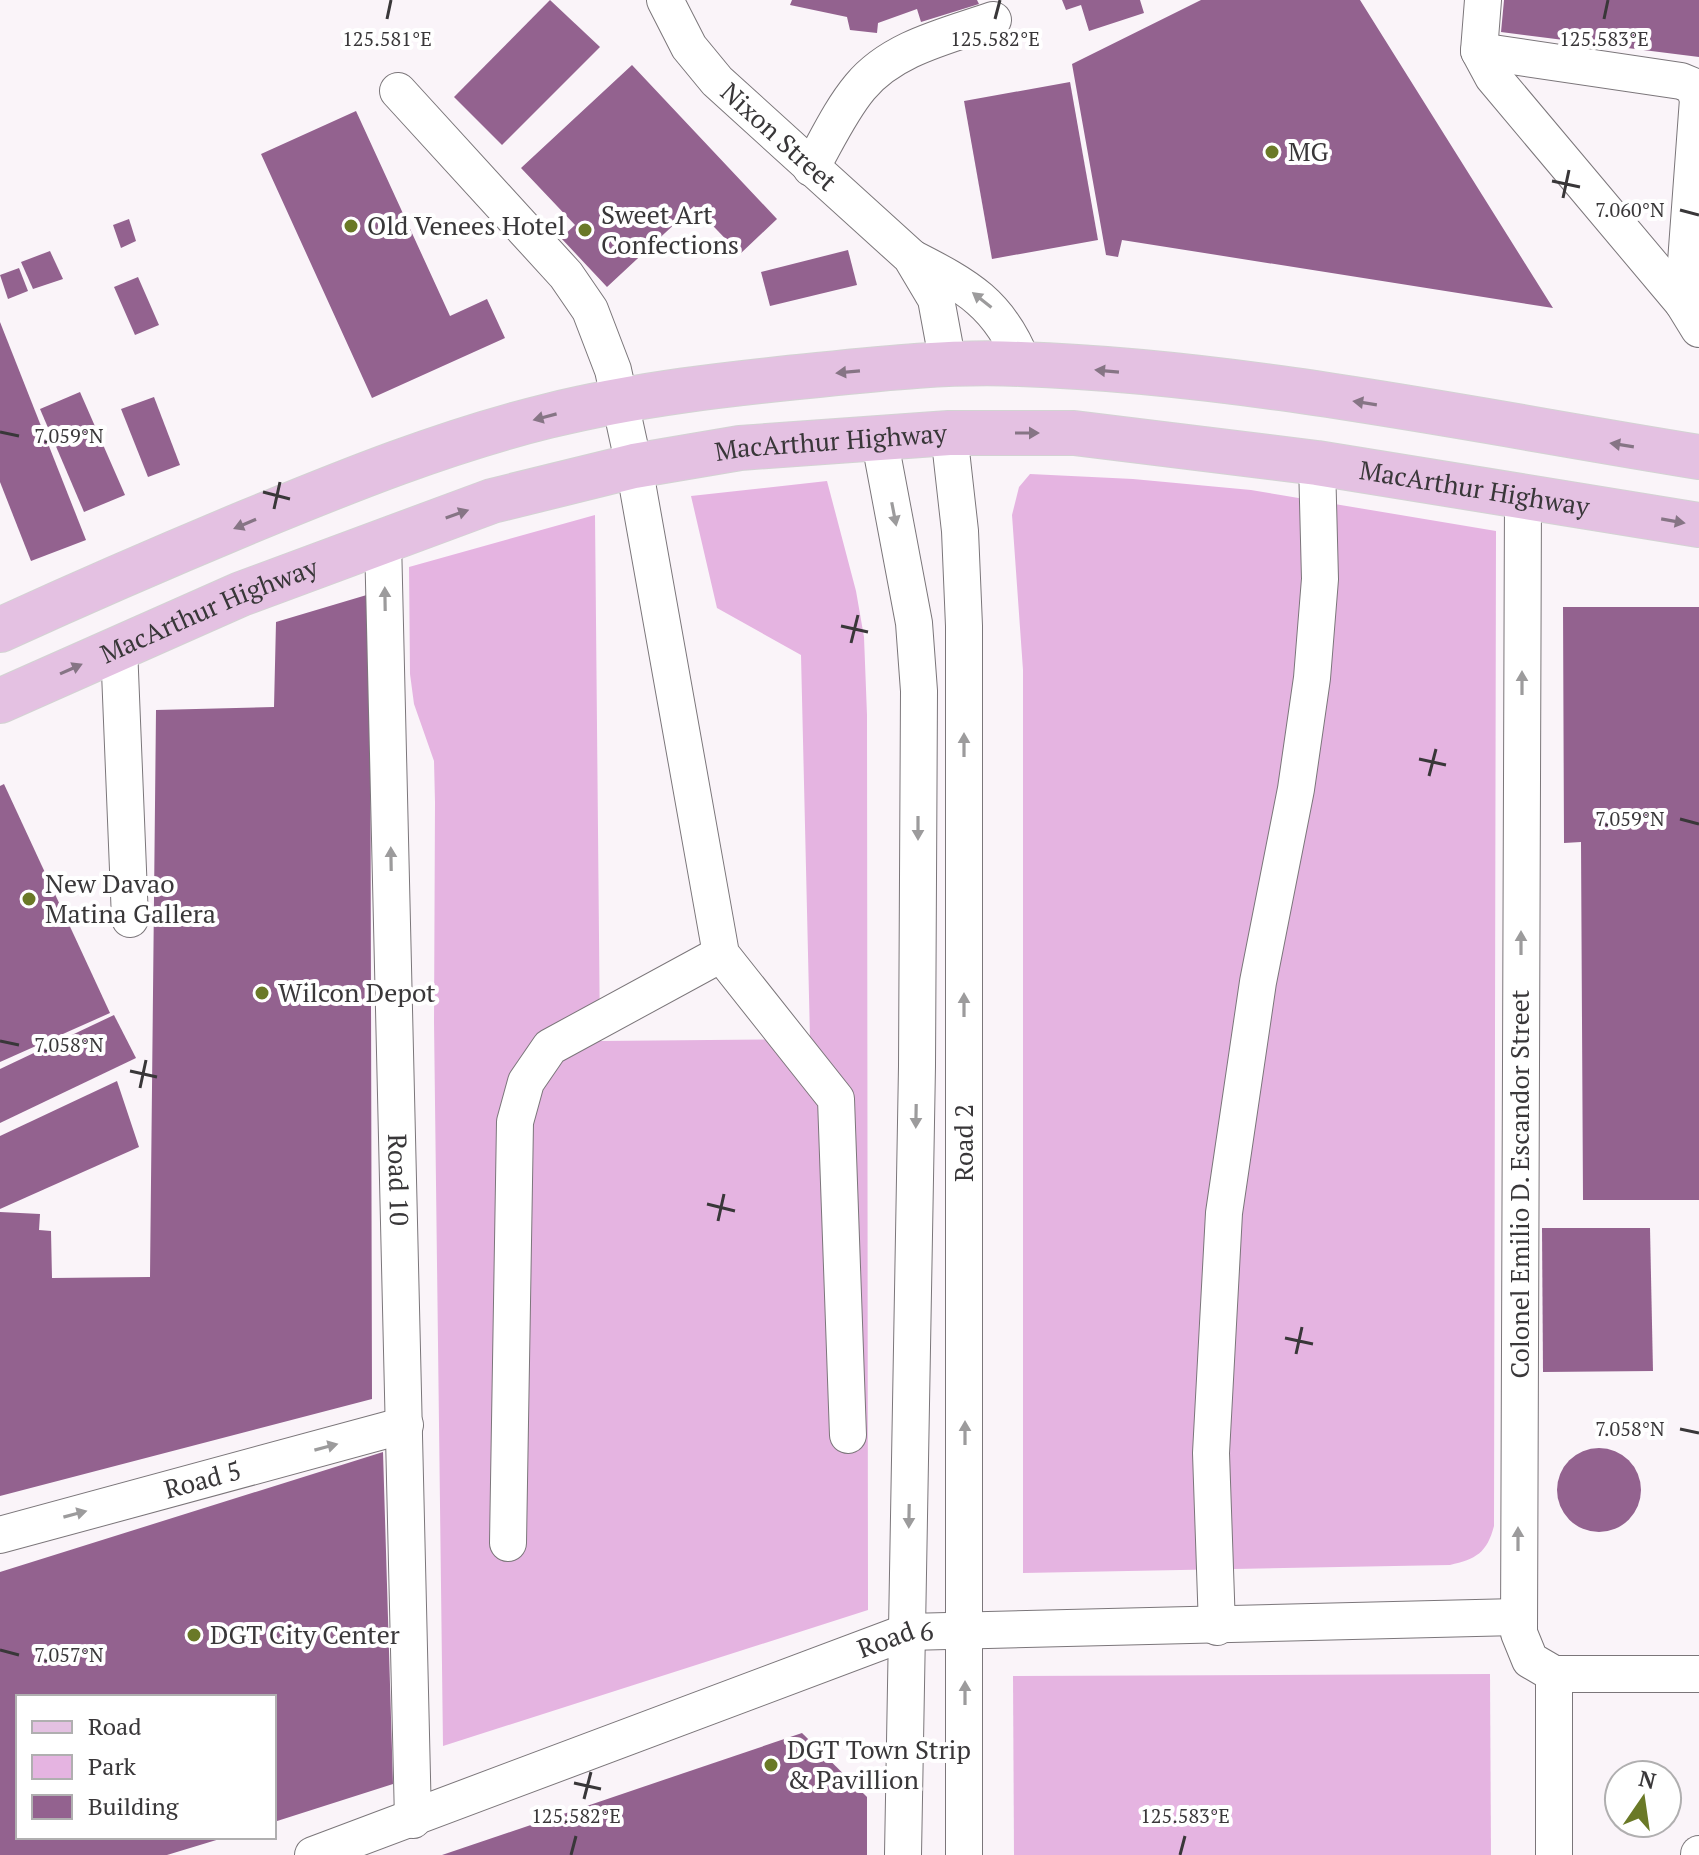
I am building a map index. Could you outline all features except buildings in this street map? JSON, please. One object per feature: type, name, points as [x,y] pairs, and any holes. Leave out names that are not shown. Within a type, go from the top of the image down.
[{"type":"main road","points":[[0,630],[92,587],[342,483],[544,417],[621,400],[731,384],[948,364],[1023,364],[1172,376],[1309,394],[1699,457]]},
{"type":"main road","name":"MacArthur Highway","points":[[0,701],[241,594],[492,501],[634,466],[740,448],[949,433],[1074,433],[1317,463],[1699,525]]},
{"type":"main road","points":[[92,587],[119,647]]},
{"type":"street","name":"Nixon Street","points":[[665,0],[689,47],[717,81],[911,257],[992,307],[1012,335],[1023,364]]},
{"type":"street","points":[[1483,0],[1479,51],[1493,77],[1691,316]]},
{"type":"street","points":[[811,168],[859,88],[879,67],[915,47],[993,20]]},
{"type":"street","points":[[1479,51],[1681,81],[1693,86],[1698,99],[1691,316]]},
{"type":"street","points":[[398,91],[566,275],[590,310],[603,338],[621,400],[634,466],[721,954],[836,1099],[848,1435]]},
{"type":"street","name":"Nixon Street","points":[[911,257],[936,299],[948,364]]},
{"type":"street","name":"Road 2","points":[[949,433],[960,531],[964,626],[964,1855]]},
{"type":"street","name":"Road 2","points":[[879,437],[914,623],[918,666],[917,1066],[903,1855]]},
{"type":"street","points":[[1217,1627],[1211,1453],[1224,1213],[1258,982],[1296,789],[1312,678],[1320,579],[1317,463]]},
{"type":"street","name":"Colonel Emilio D. Escandor Street","points":[[1523,496],[1517,1617],[1522,1647],[1530,1660],[1554,1674]]},
{"type":"street","name":"Road 10","points":[[383,540],[413,1820]]},
{"type":"street","points":[[119,647],[130,919]]},
{"type":"street","points":[[508,1543],[515,1122],[526,1082],[550,1047],[721,954]]},
{"type":"street","points":[[917,1066],[964,1066]]},
{"type":"street","name":"Road 5","points":[[0,1535],[405,1425]]},
{"type":"street","name":"Road 6","points":[[313,1855],[907,1632],[1217,1627],[1517,1617]]},
{"type":"street","points":[[1554,1855],[1554,1674],[1699,1674]]},
{"type":"green space","points":[[1030,474],[1133,479],[1251,490],[1496,531],[1494,1526],[1484,1549],[1467,1560],[1450,1565],[1023,1573],[1023,670],[1012,515],[1019,487]]},
{"type":"green space","points":[[827,481],[856,591],[864,637],[867,715],[868,1610],[443,1746],[434,761],[414,704],[410,674],[409,567],[595,515],[600,1041],[810,1039],[801,655],[717,608],[691,496]]},
{"type":"green space","points":[[1490,1674],[1491,1855],[1014,1855],[1013,1676]]},
{"type":"place","name":"MG","points":[[1272,152]]},
{"type":"place","name":"Old Venees Hotel","points":[[351,226]]},
{"type":"place","name":"Sweet Art Confections","points":[[585,230]]},
{"type":"place","name":"New Davao Matina Gallera","points":[[29,899]]},
{"type":"place","name":"Wilcon Depot","points":[[262,993]]},
{"type":"place","name":"DGT City Center","points":[[194,1635]]},
{"type":"place","name":"DGT Town Strip & Pavillion","points":[[771,1765]]}]
